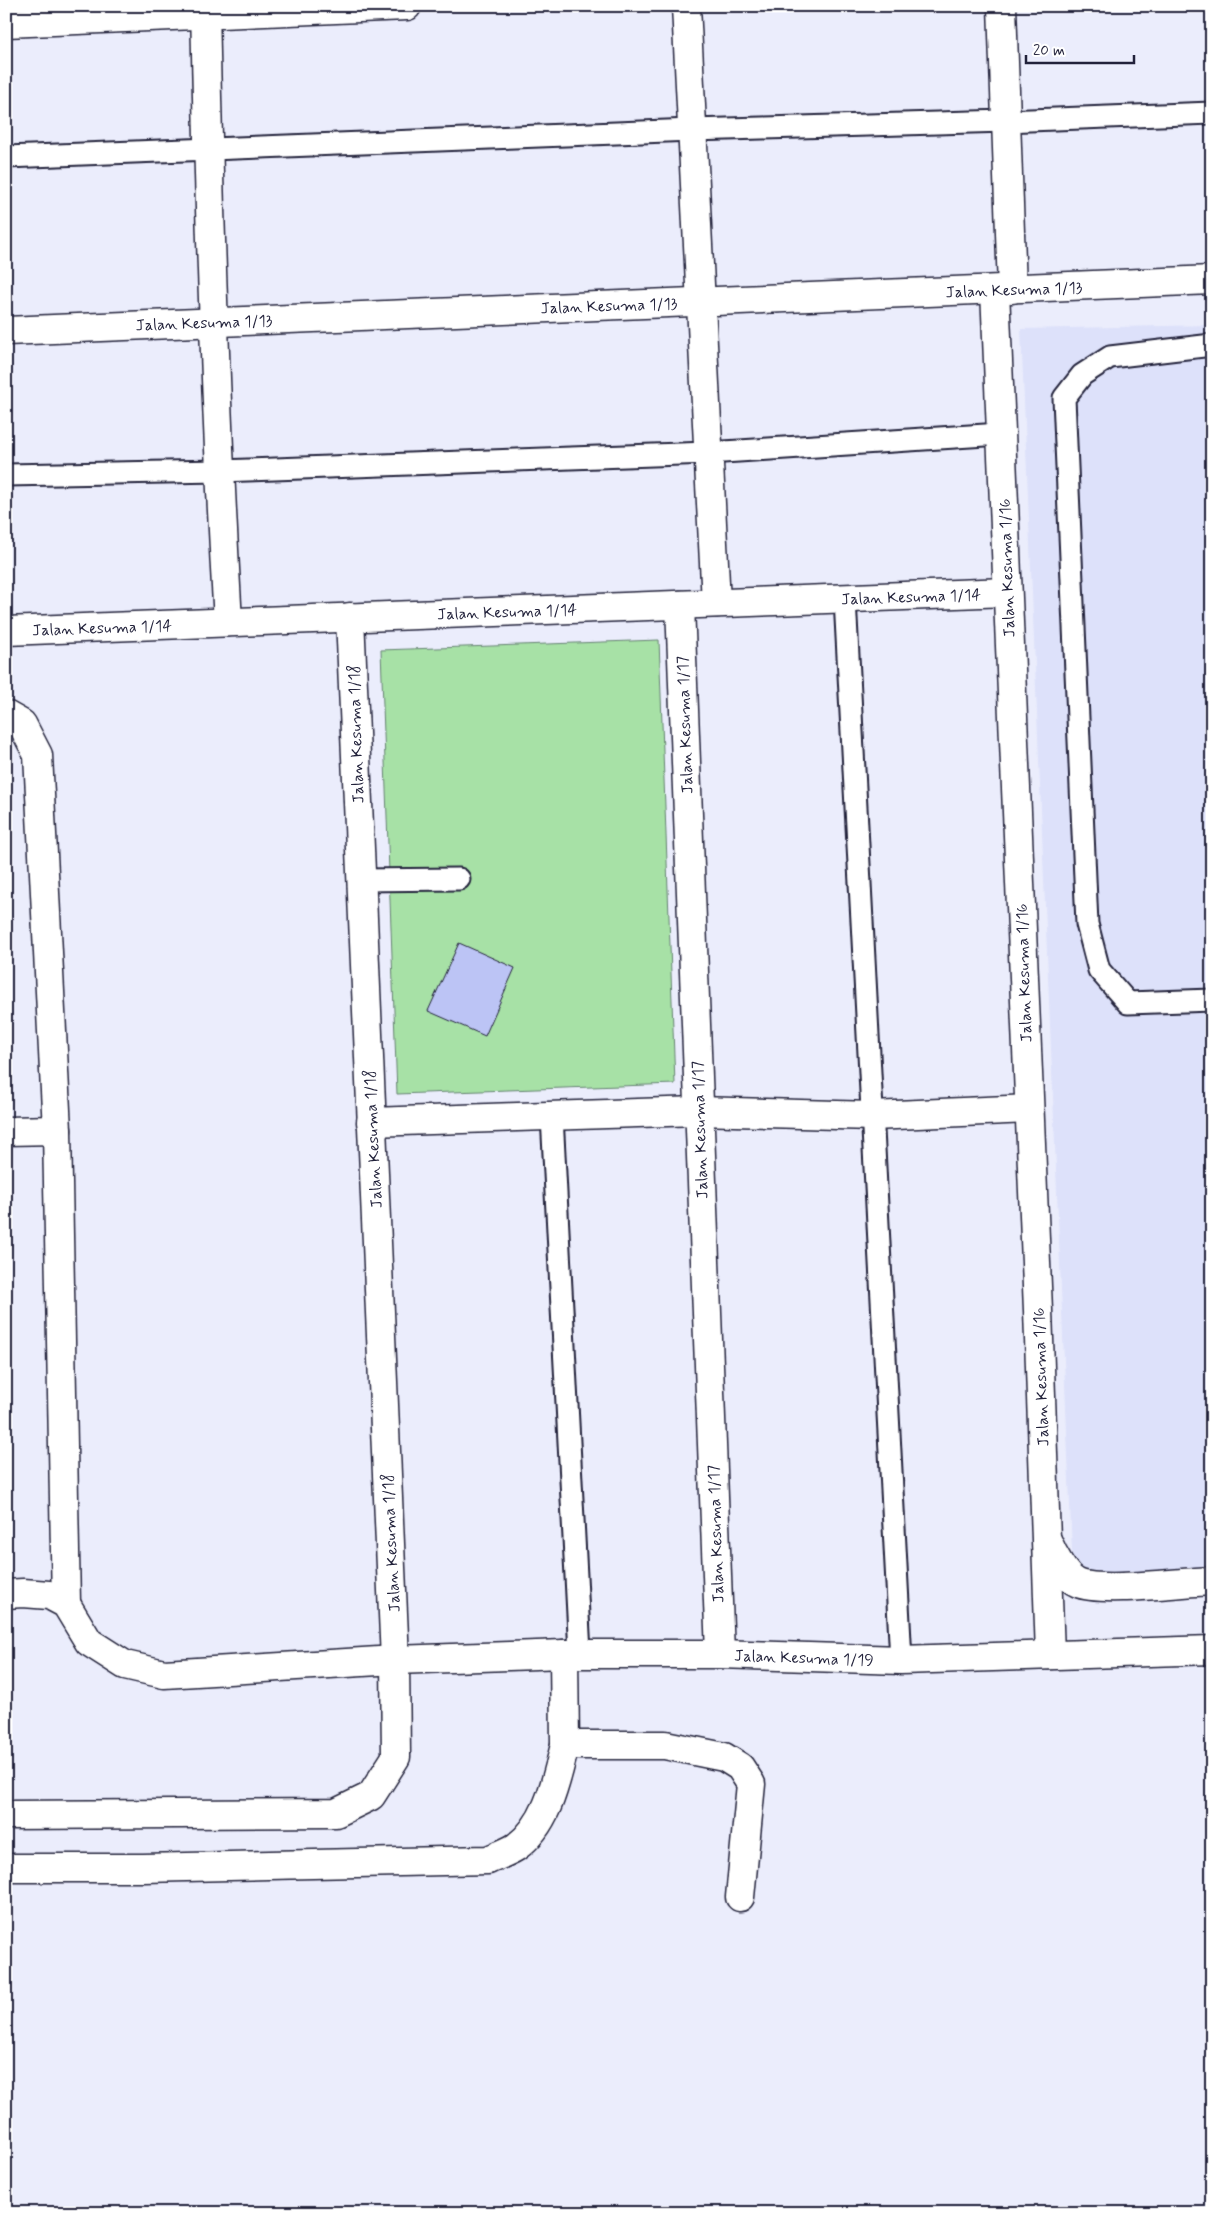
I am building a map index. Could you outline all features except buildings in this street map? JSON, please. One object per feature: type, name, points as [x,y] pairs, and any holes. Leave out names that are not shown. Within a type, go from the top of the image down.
[{"type":"street","points":[[6,23],[205,10],[407,6]]},
{"type":"street","points":[[686,6],[716,603]]},
{"type":"street","name":"Jalan Kesuma 1/16","points":[[1002,6],[1006,121],[1000,434],[1050,1655]]},
{"type":"street","points":[[205,10],[213,322],[228,622]]},
{"type":"street","name":"Jalan Kesuma 1/13","points":[[6,330],[1212,280]]},
{"type":"street","name":"Jalan Kesuma 1/14","points":[[6,631],[1007,592]]},
{"type":"street","name":"Jalan Kesuma 1/17","points":[[680,605],[720,1654]]},
{"type":"street","name":"Jalan Kesuma 1/18","points":[[6,1815],[336,1813],[371,1796],[396,1757],[396,1660],[360,880],[350,617]]},
{"type":"street","points":[[6,715],[22,724],[38,755],[57,1130],[66,1604]]},
{"type":"street","points":[[371,1122],[698,1111],[873,1116],[1029,1109]]},
{"type":"street","points":[[6,1131],[57,1130]]},
{"type":"street","points":[[1045,1536],[1056,1560],[1076,1583],[1103,1587],[1212,1581]]},
{"type":"street","points":[[6,1594],[49,1594],[66,1604]]},
{"type":"street","name":"Jalan Kesuma 1/19","points":[[66,1604],[89,1642],[125,1665],[164,1674],[396,1660],[572,1654],[720,1654],[901,1660],[1212,1650]]},
{"type":"street","points":[[6,1868],[153,1868],[488,1860],[515,1847],[536,1827],[555,1785],[565,1745],[572,1654]]},
{"type":"street","points":[[565,1745],[665,1745],[724,1757],[740,1767],[751,1784],[740,1896]]},
{"type":"lane","points":[[6,157],[692,130],[1212,113]]},
{"type":"lane","points":[[1212,345],[1110,357],[1082,375],[1064,398],[1087,924],[1099,970],[1128,1003],[1212,1000]]},
{"type":"lane","points":[[6,475],[219,471],[708,453],[1000,434]]},
{"type":"lane","points":[[845,598],[901,1660]]},
{"type":"lane","points":[[360,880],[459,879]]},
{"type":"lane","points":[[552,1116],[572,1654]]},
{"type":"shaded area","points":[[1212,325],[1212,1571],[1073,1576],[1021,329]]},
{"type":"green space","points":[[659,640],[675,1084],[397,1094],[381,650]]}]
